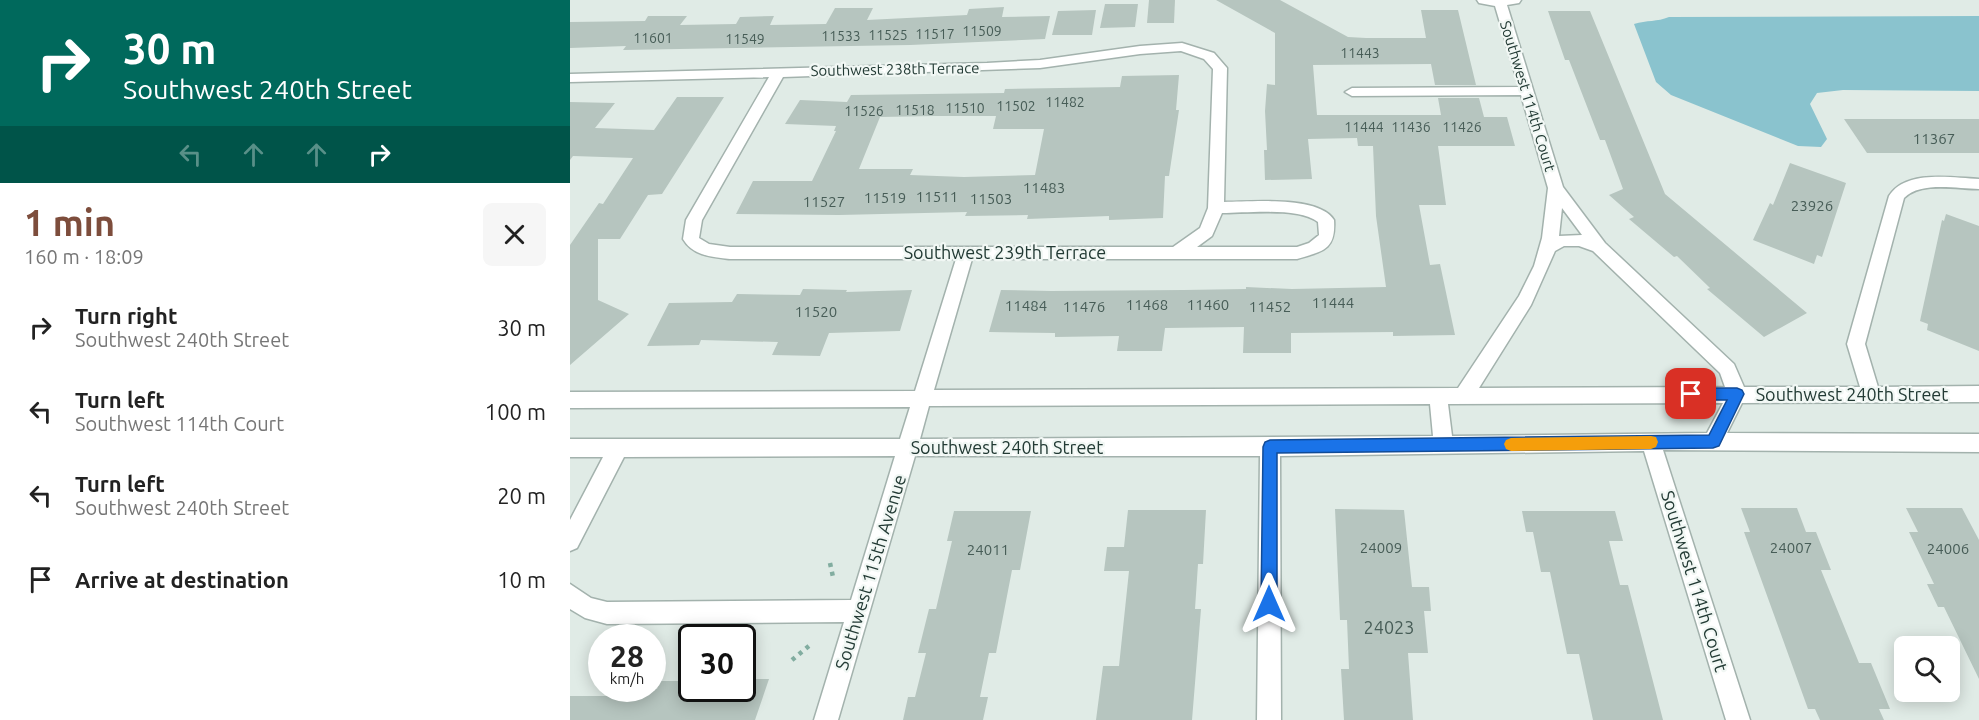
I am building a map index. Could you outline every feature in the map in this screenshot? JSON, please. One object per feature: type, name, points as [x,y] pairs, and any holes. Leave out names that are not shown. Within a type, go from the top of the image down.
[{"type":"street","points":[[1483,0],[1508,1]]},
{"type":"street","name":"Southwest 114th Court","points":[[1508,1],[1526,92],[1556,188],[1599,247],[1728,369],[1737,394]]},
{"type":"street","name":"Southwest 238th Terrace","points":[[570,78],[1040,64],[1162,48],[1192,49],[1216,61],[1220,68],[1216,208]]},
{"type":"street","name":"Southwest 239th Terrace","points":[[778,72],[694,220],[691,238],[704,250],[730,253],[1298,253],[1308,250],[1327,237],[1326,220],[1315,211],[1292,208],[1216,208]]},
{"type":"street","points":[[1352,92],[1526,92]]},
{"type":"street","points":[[1872,394],[1861,366],[1856,344],[1894,203],[1900,191],[1906,187],[1922,184],[1979,184]]},
{"type":"street","name":"Southwest 114th Court","points":[[1463,396],[1506,334],[1543,264],[1553,224],[1556,188]]},
{"type":"street","points":[[1178,252],[1206,232],[1216,208]]},
{"type":"street","points":[[1547,248],[1567,238],[1599,247]]},
{"type":"street","name":"Southwest 115th Avenue","points":[[826,720],[966,252]]},
{"type":"street","points":[[1713,441],[1737,394]]},
{"type":"street","name":"Southwest 240th Street","points":[[570,400],[1737,394],[1977,397]]},
{"type":"street","points":[[1438,396],[1444,446]]},
{"type":"street","name":"Southwest 240th Street","points":[[570,448],[1444,446],[1713,441],[1979,443]]},
{"type":"street","name":"Southwest 114th Court","points":[[1651,442],[1738,720]]},
{"type":"street","points":[[1269,720],[1270,447]]},
{"type":"street","points":[[570,541],[618,448]]},
{"type":"street","points":[[570,595],[585,607],[607,613],[858,611]]},
{"type":"path","points":[[830,563],[833,577]]},
{"type":"path","points":[[792,660],[810,645]]},
{"type":"water","points":[[1979,16],[1979,91],[1843,90],[1817,93],[1810,104],[1827,139],[1821,147],[1798,146],[1671,95],[1656,82],[1634,24],[1669,17]]},
{"type":"building","points":[[1149,0],[1175,0],[1174,23],[1147,23]]},
{"type":"building","points":[[1216,0],[1280,0],[1348,37],[1366,38],[1426,38],[1421,10],[1458,10],[1476,85],[1435,85],[1431,64],[1313,65],[1317,115],[1441,115],[1438,98],[1479,98],[1484,117],[1507,117],[1515,146],[1438,146],[1446,205],[1419,205],[1430,265],[1440,264],[1455,335],[1393,336],[1393,332],[1291,333],[1291,353],[1243,353],[1244,327],[1165,328],[1162,351],[1117,351],[1119,336],[1055,337],[1055,333],[989,332],[1001,290],[1386,287],[1376,216],[1373,146],[1358,146],[1357,138],[1308,139],[1312,179],[1265,180],[1264,150],[1267,150],[1265,111],[1267,84],[1275,85],[1275,33]]},
{"type":"building","points":[[1105,4],[1138,4],[1135,27],[1100,28]]},
{"type":"building","points":[[1004,7],[1002,17],[1050,16],[1045,39],[910,45],[623,50],[626,46],[570,48],[570,22],[645,21],[648,16],[687,16],[680,25],[736,24],[740,17],[774,16],[770,25],[826,24],[835,8],[873,8],[867,20],[967,15],[969,9]]},
{"type":"building","points":[[1096,10],[1092,35],[1052,35],[1058,11]]},
{"type":"building","points":[[1548,11],[1590,11],[1665,194],[1807,313],[1764,337],[1707,289],[1710,288],[1677,256],[1674,257],[1629,219],[1634,217],[1609,195],[1623,189],[1605,140],[1600,140],[1569,60],[1565,60]]},
{"type":"building","points":[[1179,75],[1176,110],[1179,110],[1169,176],[1165,176],[1163,218],[1109,220],[1109,216],[1027,219],[1028,215],[965,216],[967,212],[839,215],[736,214],[753,181],[812,181],[836,131],[834,131],[836,126],[785,124],[800,100],[847,102],[851,95],[1004,93],[1005,89],[1120,87],[1122,76]],"holes":[[[996,116],[993,129],[1044,129],[1035,175],[964,177],[910,175],[913,169],[859,169],[880,117]]]},
{"type":"building","points":[[677,97],[724,97],[662,194],[648,195],[620,239],[598,239],[598,300],[629,314],[570,365],[570,245],[599,203],[603,204],[633,158],[573,156],[570,160],[570,102],[615,103],[595,128],[654,130]]},
{"type":"building","points":[[1844,119],[1979,119],[1979,153],[1867,153]]},
{"type":"building","points":[[1790,163],[1846,183],[1822,257],[1817,255],[1814,264],[1753,240],[1770,203],[1773,205]]},
{"type":"building","points":[[1946,214],[1979,226],[1979,351],[1927,330],[1928,324],[1920,321],[1942,220],[1944,221]]},
{"type":"building","points":[[803,289],[847,290],[846,292],[912,290],[900,331],[829,333],[820,356],[772,355],[778,342],[701,340],[699,345],[647,346],[669,303],[732,302],[737,294],[800,295]]},
{"type":"building","points":[[1741,508],[1797,508],[1806,532],[1816,532],[1831,570],[1821,570],[1859,663],[1871,663],[1890,709],[1879,709],[1884,720],[1820,720],[1815,709],[1808,709],[1744,532],[1750,532]]},
{"type":"building","points":[[1906,508],[1962,508],[1979,540],[1979,679],[1960,636],[1944,607],[1938,607],[1927,584],[1934,584],[1909,532],[1918,532]]},
{"type":"building","points":[[1335,509],[1404,510],[1412,587],[1429,587],[1431,611],[1424,611],[1428,653],[1408,653],[1413,720],[1344,720],[1341,669],[1349,669],[1347,620],[1340,620]]},
{"type":"building","points":[[1128,510],[1206,510],[1203,564],[1198,564],[1195,609],[1201,609],[1192,720],[1096,720],[1103,666],[1119,666],[1129,571],[1104,571],[1107,547],[1124,547]]},
{"type":"building","points":[[954,511],[1031,511],[1020,570],[1012,570],[996,653],[989,653],[980,697],[988,697],[983,720],[903,720],[908,697],[915,697],[926,653],[918,653],[929,609],[936,609],[952,541],[947,541]]},
{"type":"building","points":[[1522,511],[1615,511],[1623,541],[1609,541],[1620,585],[1628,585],[1663,720],[1593,720],[1579,654],[1567,654],[1550,572],[1541,572],[1533,532],[1526,532]]},
{"type":"building","points":[[756,679],[769,679],[755,720],[570,720],[570,696],[588,696],[588,702],[666,702],[666,681],[678,681],[678,702],[756,702]]},
{"type":"slow traffic","points":[[1511,444],[1651,442]]},
{"type":"route","points":[[1269,604],[1270,447],[1713,441],[1737,394],[1691,394]]}]
